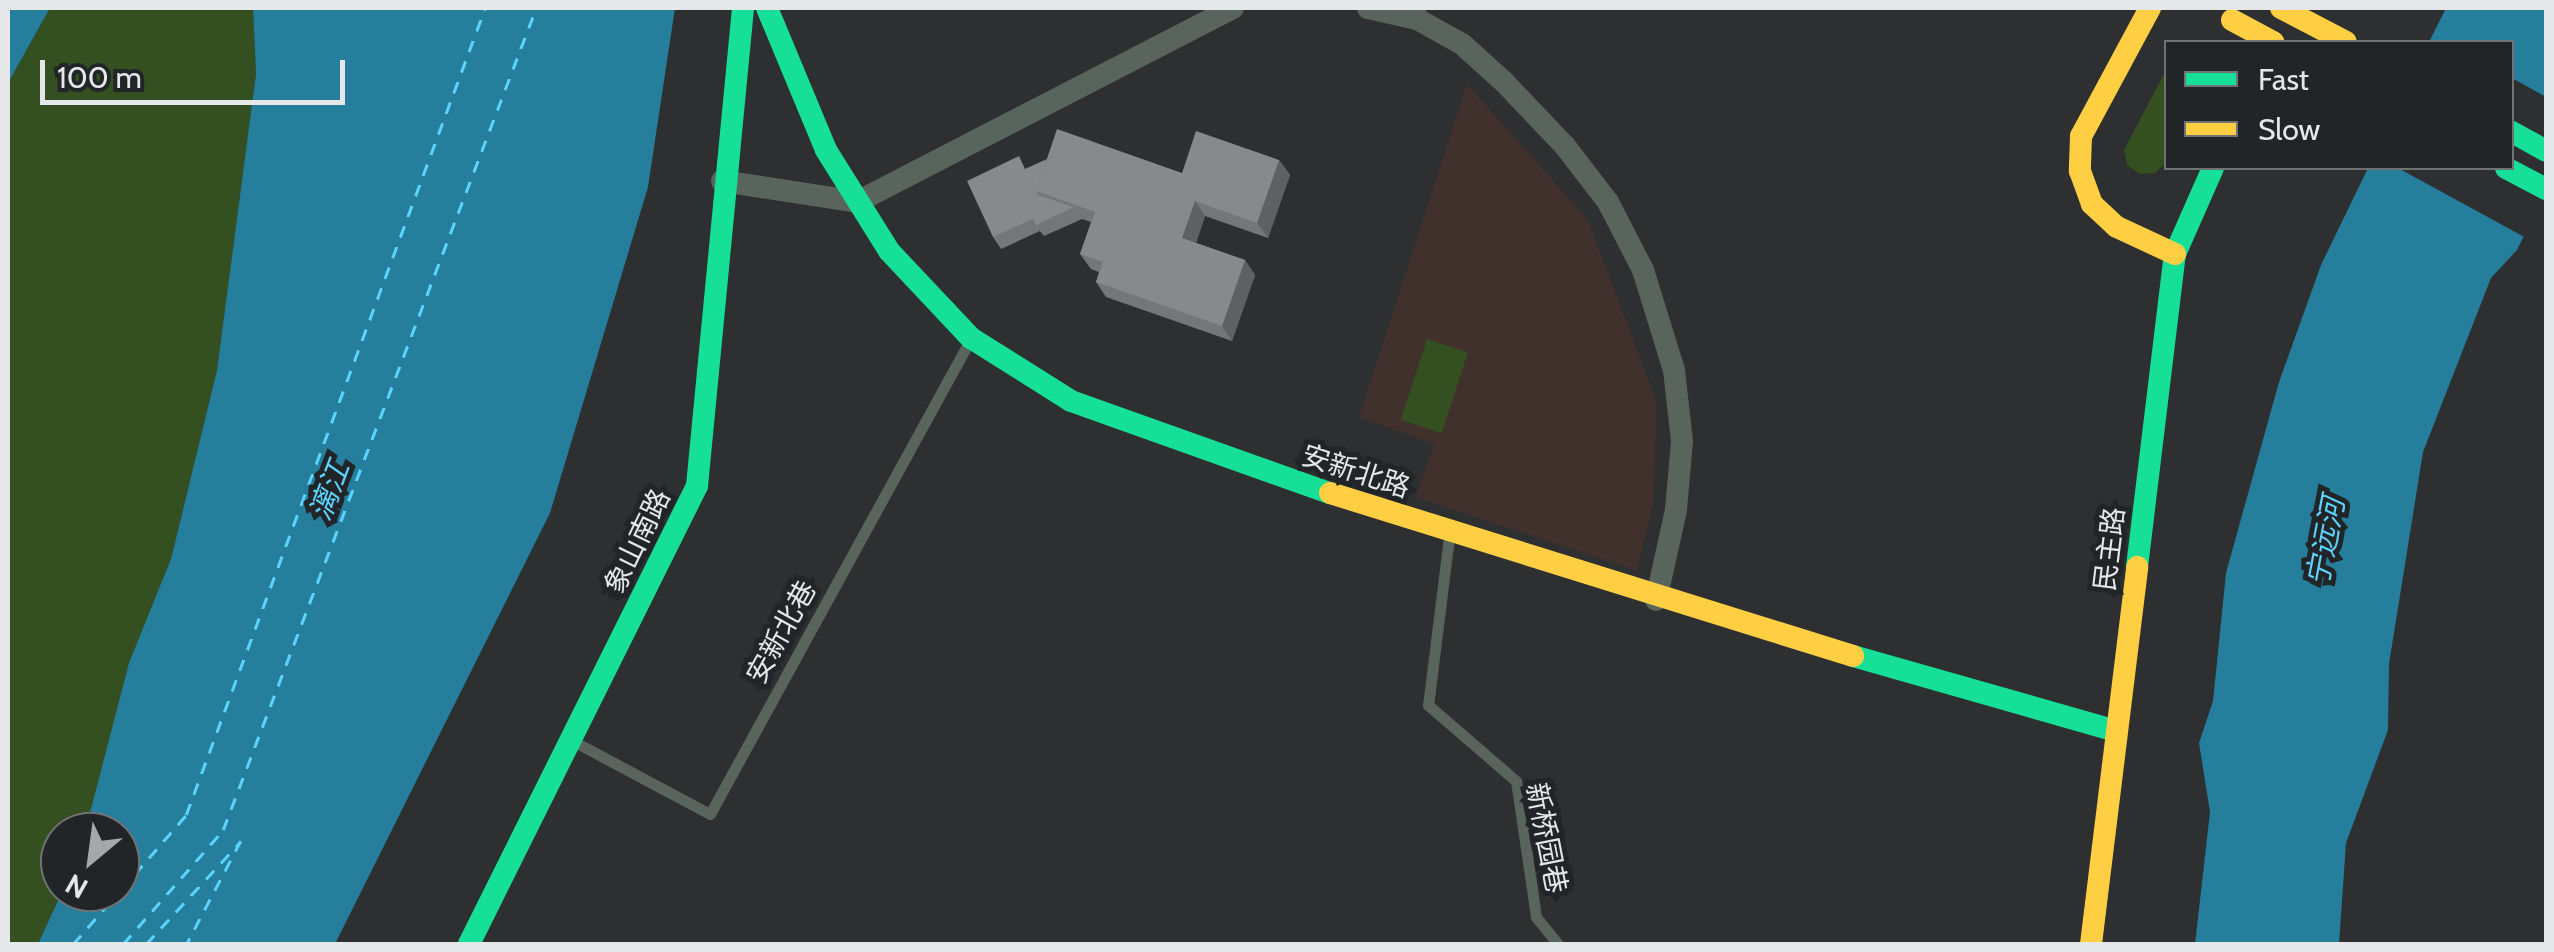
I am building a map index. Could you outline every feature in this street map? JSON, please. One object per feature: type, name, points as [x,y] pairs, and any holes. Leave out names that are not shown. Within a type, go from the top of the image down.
[{"type":"main road","name":"象山南路","points":[[469,944],[697,486],[722,181],[743,8]]},
{"type":"main road","name":"安新北路","points":[[767,8],[826,150],[857,202],[927,297],[971,338],[1020,373],[1120,422],[1656,600],[2117,731]]},
{"type":"main road","points":[[2150,8],[2081,136],[2080,172],[2092,204],[2116,228],[2175,254]]},
{"type":"main road","points":[[2209,8],[2270,40]]},
{"type":"main road","points":[[2263,40],[2281,8],[2342,40]]},
{"type":"main road","points":[[2293,40],[2311,8]]},
{"type":"main road","points":[[2514,133],[2546,150]]},
{"type":"main road","name":"民主路","points":[[2092,944],[2175,254],[2211,170]]},
{"type":"main road","points":[[2510,170],[2546,190]]},
{"type":"street","points":[[722,181],[857,202],[1233,8]]},
{"type":"street","points":[[1368,8],[1415,13],[1462,44],[1565,146],[1608,202],[1643,270],[1674,370],[1682,441],[1676,510],[1656,600]]},
{"type":"lane","name":"安新北巷","points":[[573,741],[710,814],[971,338]]},
{"type":"lane","name":"新桥园巷","points":[[1449,532],[1428,705],[1516,781],[1536,917],[1558,944]]},
{"type":"shaded area","points":[[1467,84],[1588,220],[1657,403],[1653,504],[1637,571],[1416,497],[1434,444],[1359,417]]},
{"type":"green space","points":[[50,8],[253,8],[256,74],[217,370],[171,559],[91,812],[40,812],[40,912],[53,912],[38,944],[8,944],[8,83]]},
{"type":"green space","points":[[2164,74],[2164,165],[2155,173],[2140,174],[2127,165],[2124,150]]},
{"type":"green space","points":[[1427,339],[1468,352],[1442,433],[1401,420]]},
{"type":"water","points":[[8,8],[50,8],[8,83]]},
{"type":"water","name":"漓江","points":[[253,8],[675,8],[648,187],[550,513],[335,944],[38,944],[53,912],[140,912],[140,812],[90,812],[129,663],[171,559],[217,370],[256,74]]},
{"type":"water","name":"宁远河","points":[[2446,8],[2546,8],[2546,191],[2517,250],[2491,278],[2423,452],[2389,664],[2388,730],[2346,843],[2339,944],[2195,944],[2210,812],[2199,743],[2213,701],[2226,573],[2279,382],[2321,265],[2367,170],[2514,170],[2514,40],[2430,40]]},
{"type":"pier","points":[[2514,79],[2546,97],[2546,202],[2528,239],[2402,170],[2514,170]]},
{"type":"building","points":[[1057,129],[1182,173],[1196,131],[1279,160],[1257,223],[1195,201],[1182,238],[1245,260],[1222,326],[1096,282],[1103,262],[1080,254],[1095,212],[1036,191]]},
{"type":"building","points":[[1019,156],[1025,169],[1047,159],[1038,195],[1074,207],[1036,225],[1033,219],[993,237],[967,181]]},
{"type":"ferry route","points":[[140,868],[186,815],[485,8]]},
{"type":"ferry route","points":[[123,944],[223,830],[536,8]]},
{"type":"ferry route","points":[[146,944],[241,841],[187,944]]},
{"type":"ferry route","points":[[73,944],[101,912]]},
{"type":"traffic: fast","points":[[469,944],[697,486],[743,8]]},
{"type":"traffic: fast","points":[[767,8],[826,150],[889,251],[971,338],[1071,401],[1330,493]]},
{"type":"traffic: fast","points":[[2514,133],[2546,151]]},
{"type":"traffic: fast","points":[[2137,567],[2175,254],[2212,170]]},
{"type":"traffic: fast","points":[[2510,170],[2546,189]]},
{"type":"traffic: fast","points":[[1853,656],[2117,731]]},
{"type":"traffic: slow","points":[[2150,8],[2081,136],[2080,171],[2092,204],[2117,227],[2175,254]]},
{"type":"traffic: slow","points":[[2281,8],[2342,40]]},
{"type":"traffic: slow","points":[[2232,20],[2269,40]]},
{"type":"traffic: slow","points":[[1330,493],[1853,656]]},
{"type":"traffic: slow","points":[[2091,944],[2137,567]]}]
